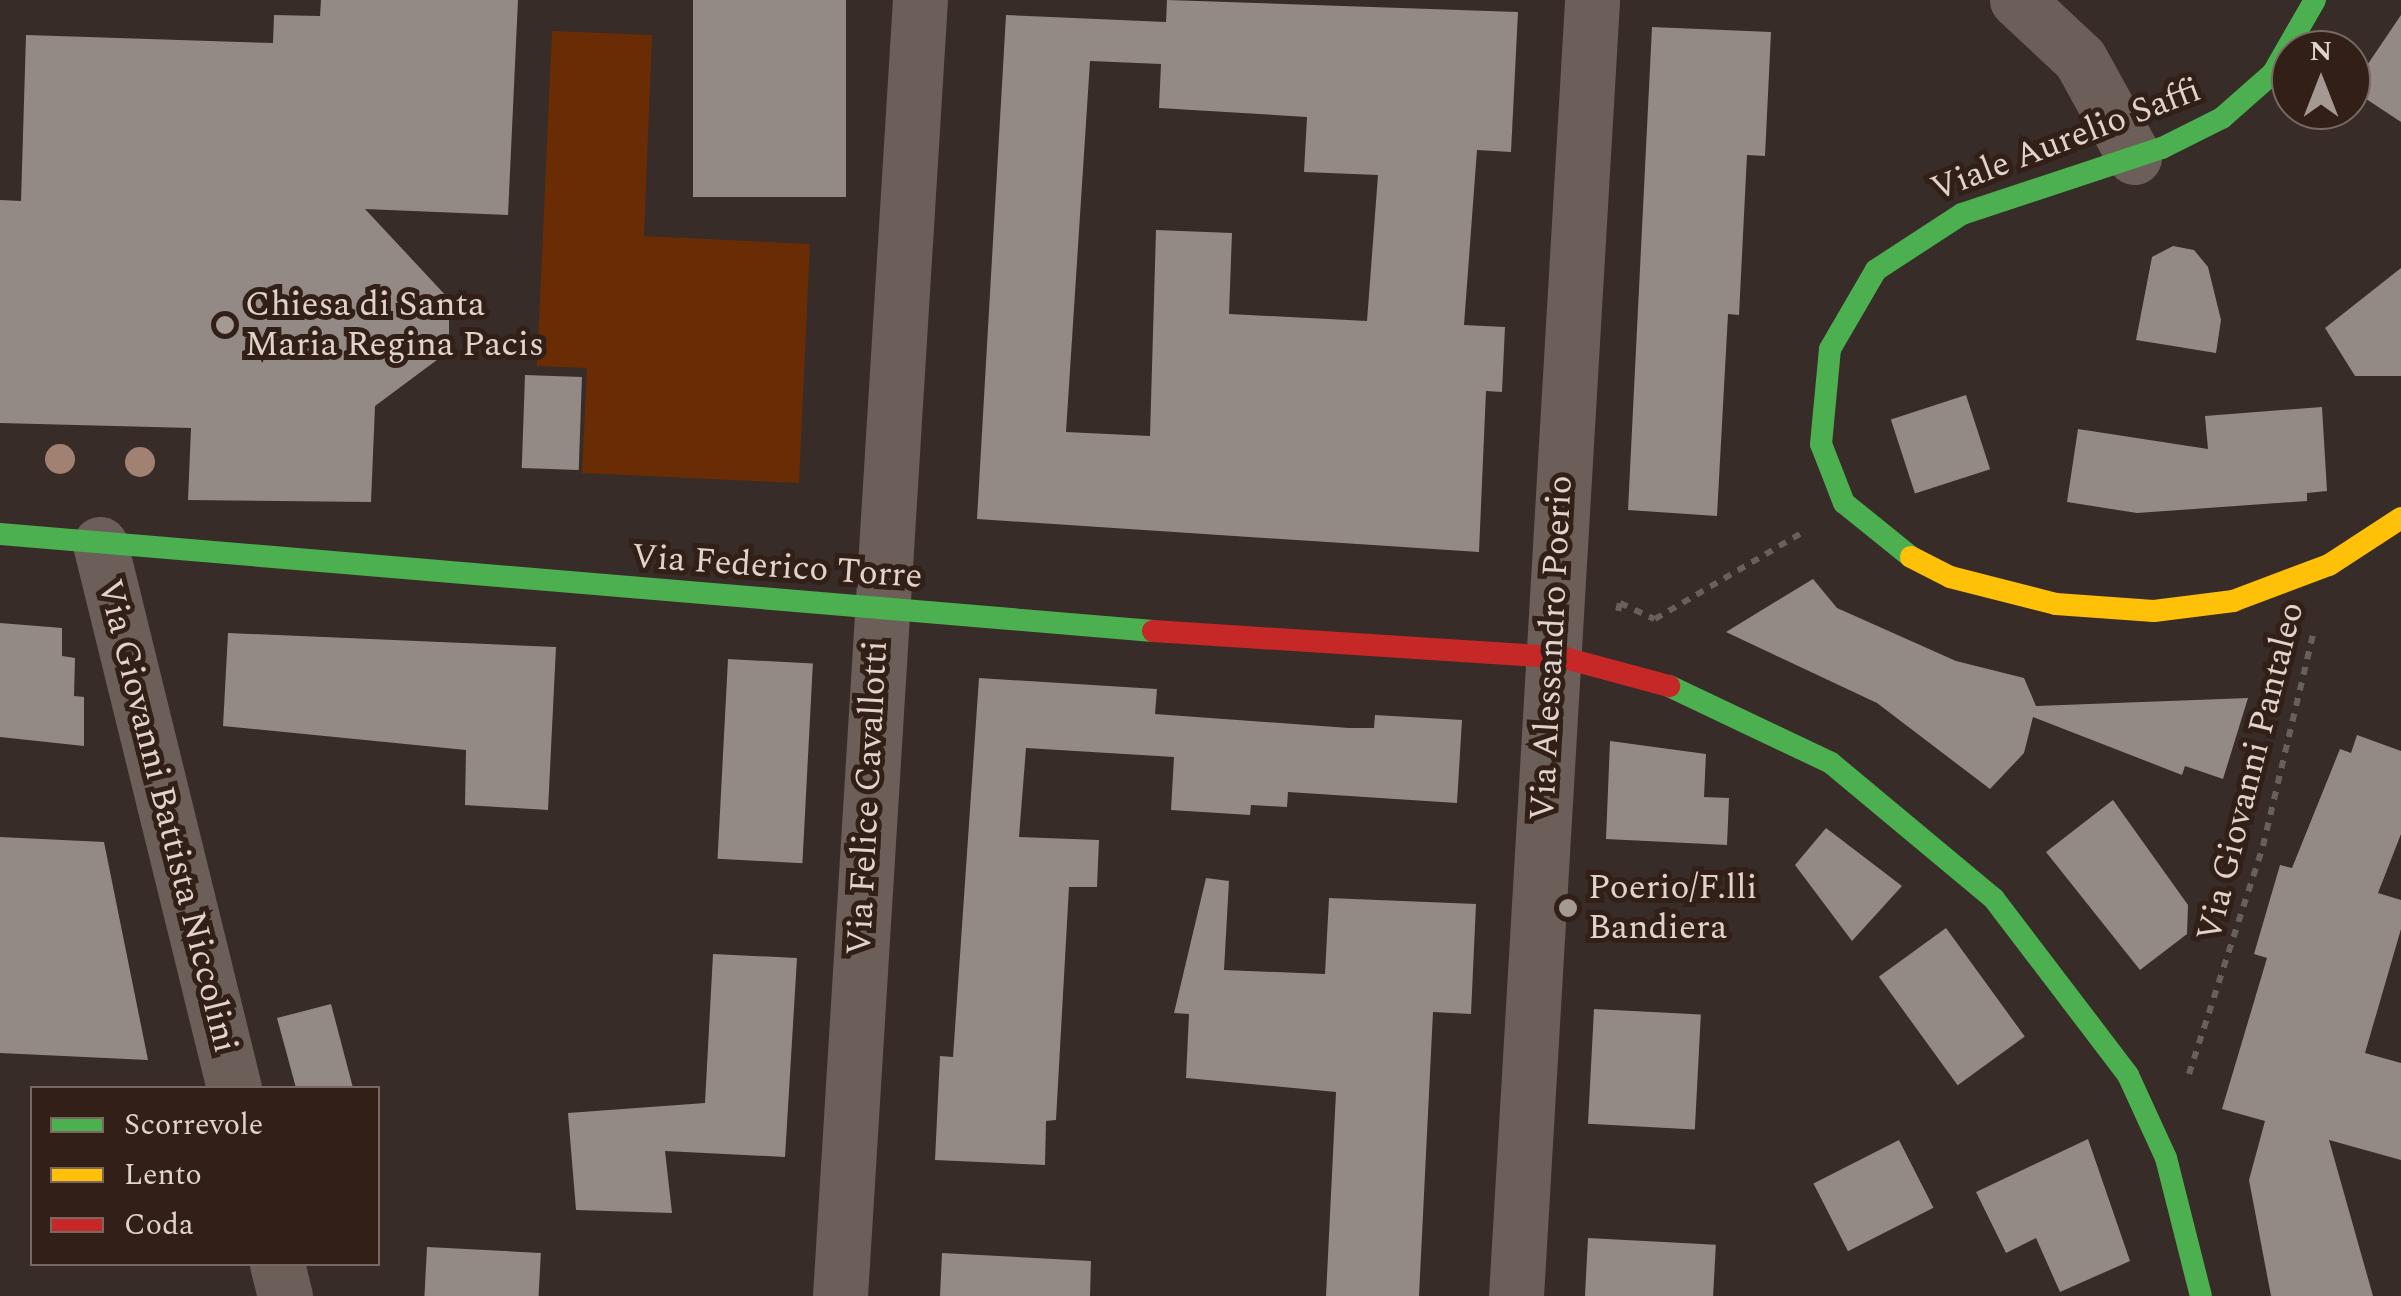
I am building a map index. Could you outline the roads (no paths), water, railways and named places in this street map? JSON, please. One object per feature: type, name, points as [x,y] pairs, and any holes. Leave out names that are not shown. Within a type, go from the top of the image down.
[{"type":"street","name":"Via Felice Cavallotti","points":[[840,1296],[920,0]]},
{"type":"street","name":"Via Alessandro Poerio","points":[[1516,1296],[1550,657],[1592,0]]},
{"type":"street","points":[[2017,0],[2080,59],[2134,157]]},
{"type":"street","name":"Viale Aurelio Saffi","points":[[2315,0],[2251,97],[2134,157],[1952,218],[1876,270],[1845,313],[1821,386],[1821,444],[1835,489],[1903,554],[2056,604],[2208,606],[2329,565],[2401,518]]},
{"type":"street","name":"Via Federico Torre","points":[[0,534],[880,612],[1550,657],[1614,665],[1748,717],[1842,771],[1958,862],[2056,972],[2128,1075],[2166,1158],[2201,1296]]},
{"type":"street","name":"Via Giovanni Battista Niccolini","points":[[100,544],[234,1086]]},
{"type":"street","points":[[278,1266],[285,1296]]},
{"type":"place","name":"Chiesa di Santa Maria Regina Pacis","points":[[225,325]]},
{"type":"place","name":"Poerio/F.lli Bandiera","points":[[1568,908]]}]
